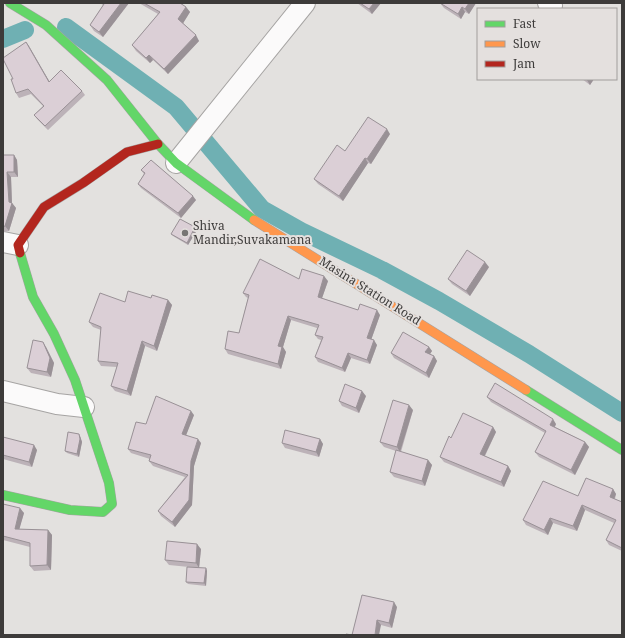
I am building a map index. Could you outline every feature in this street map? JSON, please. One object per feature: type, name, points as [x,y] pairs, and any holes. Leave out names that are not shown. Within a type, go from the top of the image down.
[{"type":"street","name":"Masina Station Road","points":[[10,3],[46,25],[107,80],[158,144],[176,163],[242,212],[622,450]]},
{"type":"street","points":[[176,163],[305,3]]},
{"type":"street","points":[[3,495],[86,512],[102,513],[109,509],[112,504],[109,483],[75,380],[54,334],[33,297],[10,244],[44,207],[83,183],[126,152],[158,144]]},
{"type":"street","points":[[3,391],[57,404],[84,407]]},
{"type":"building","points":[[103,3],[121,3],[99,32],[90,25],[104,4]]},
{"type":"building","points":[[144,3],[180,3],[186,7],[178,19],[196,35],[164,69],[149,55],[146,58],[132,45],[160,12]]},
{"type":"building","points":[[360,3],[374,3],[369,9]]},
{"type":"building","points":[[440,3],[469,3],[465,9],[462,7],[458,14]]},
{"type":"building","points":[[26,42],[49,82],[61,70],[82,91],[45,126],[34,115],[44,106],[28,89],[16,93],[11,79],[13,79],[3,59]]},
{"type":"building","points":[[368,117],[387,129],[367,159],[365,158],[339,196],[314,179],[337,145],[345,151]]},
{"type":"building","points":[[3,155],[14,155],[14,172],[7,172],[9,202],[12,203],[5,226],[3,227]]},
{"type":"building","points":[[151,160],[193,196],[178,213],[138,184],[145,173],[141,170]]},
{"type":"building","name":"Shiva Mandir,Suvakamana","points":[[180,219],[195,227],[187,243],[171,234]]},
{"type":"building","points":[[467,250],[485,262],[466,291],[448,279]]},
{"type":"building","points":[[260,259],[299,279],[302,269],[324,276],[318,297],[358,310],[360,304],[377,310],[367,338],[374,340],[367,360],[348,353],[342,368],[315,357],[323,337],[315,335],[319,325],[288,316],[278,346],[282,347],[278,364],[225,349],[228,331],[239,333],[249,295],[243,293]]},
{"type":"building","points":[[128,291],[151,298],[152,295],[168,300],[154,346],[142,341],[127,391],[111,386],[118,363],[98,361],[101,327],[89,322],[100,293],[125,302]]},
{"type":"building","points":[[403,332],[429,347],[425,352],[434,356],[426,373],[391,353]]},
{"type":"building","points":[[33,340],[43,342],[50,358],[47,372],[27,368]]},
{"type":"building","points":[[495,383],[553,419],[550,425],[585,442],[571,470],[535,452],[546,431],[487,397]]},
{"type":"building","points":[[345,384],[362,391],[356,408],[339,401]]},
{"type":"building","points":[[156,396],[191,411],[182,434],[198,439],[191,461],[189,500],[172,522],[158,511],[188,475],[149,461],[151,455],[128,449],[136,422],[146,424]]},
{"type":"building","points":[[393,400],[409,405],[397,447],[380,442]]},
{"type":"building","points":[[463,413],[493,427],[480,454],[508,466],[501,482],[440,457],[449,436],[451,438]]},
{"type":"building","points":[[285,430],[320,439],[316,452],[282,443]]},
{"type":"building","points":[[68,432],[79,434],[80,439],[77,454],[65,451]]},
{"type":"building","points":[[3,437],[34,445],[29,462],[3,455]]},
{"type":"building","points":[[396,450],[428,460],[422,481],[390,472]]},
{"type":"building","points":[[586,478],[613,489],[610,497],[622,502],[622,548],[606,540],[616,520],[582,505],[573,526],[550,518],[544,530],[523,520],[543,481],[578,496]]},
{"type":"building","points":[[3,504],[20,508],[15,529],[48,530],[47,565],[30,566],[30,543],[3,536]]},
{"type":"building","points":[[167,541],[197,544],[196,563],[165,560]]},
{"type":"building","points":[[187,567],[206,568],[204,583],[186,582]]},
{"type":"building","points":[[362,595],[394,602],[389,623],[377,620],[375,635],[352,635]]},
{"type":"waterway","points":[[66,27],[176,107],[262,209],[301,231],[382,270],[439,301],[529,354],[622,413]]},
{"type":"waterway","points":[[3,39],[25,30]]},
{"type":"traffic: fast","points":[[10,3],[46,25],[107,80],[158,144],[176,163],[254,220]]},
{"type":"traffic: fast","points":[[3,495],[70,510],[103,512],[112,504],[109,483],[75,380],[54,334],[33,297],[20,253]]},
{"type":"traffic: fast","points":[[526,390],[622,450]]},
{"type":"traffic: slow","points":[[254,220],[526,390]]},
{"type":"traffic: jam","points":[[20,253],[18,245],[44,207],[83,183],[127,152],[158,144]]},
{"type":"place","name":"Shiva Mandir,Suvakamana","points":[[185,233]]}]
